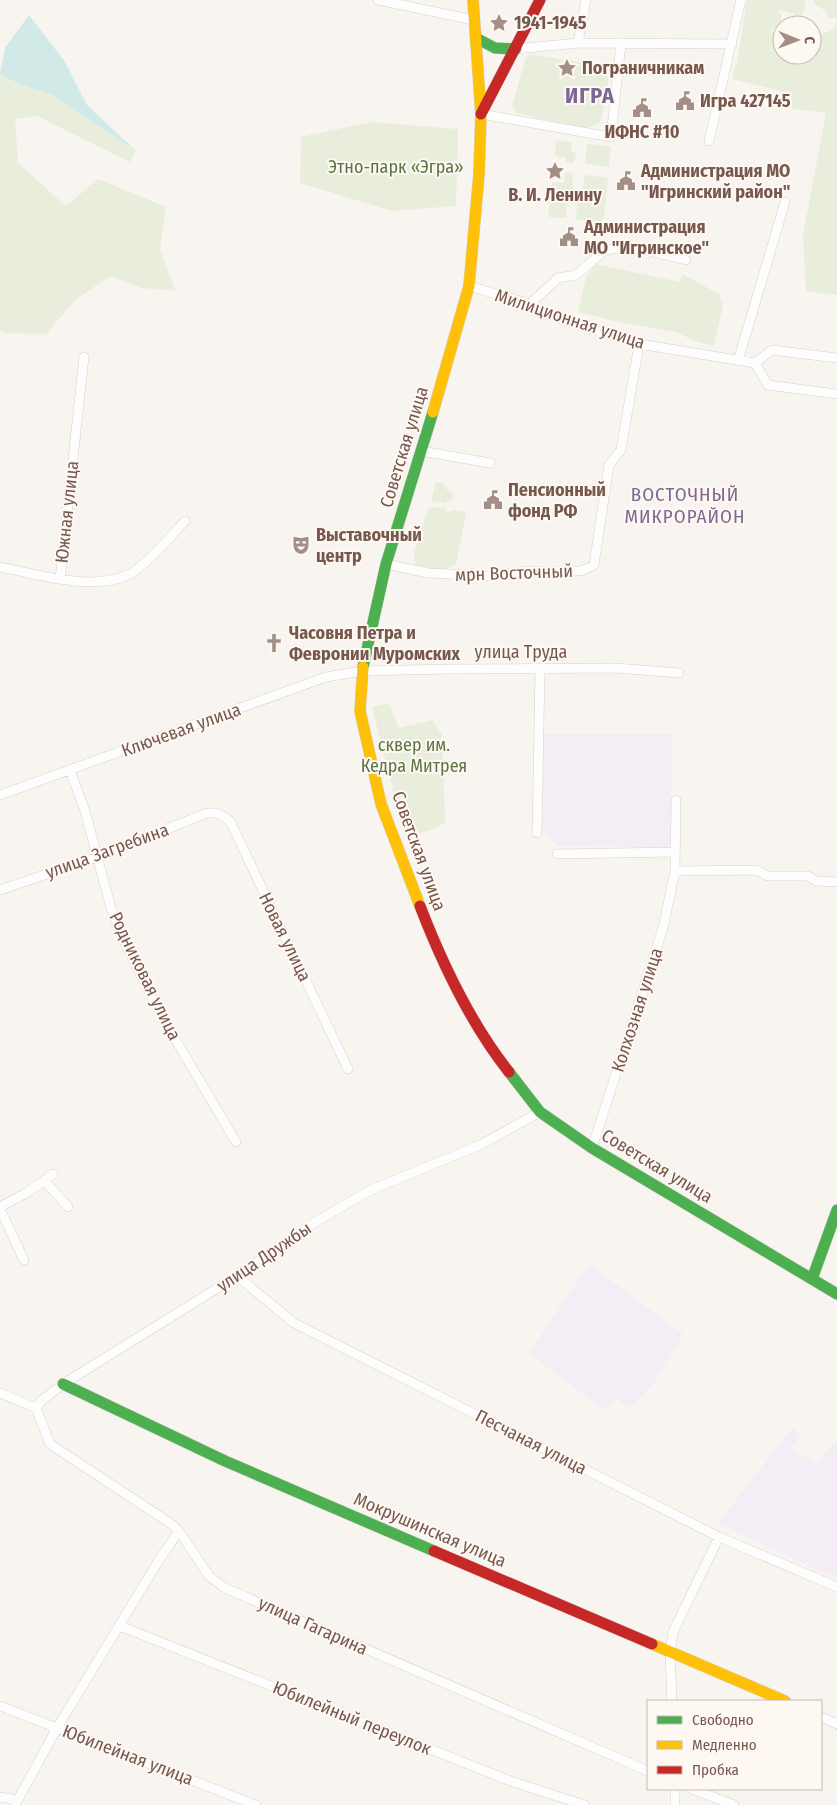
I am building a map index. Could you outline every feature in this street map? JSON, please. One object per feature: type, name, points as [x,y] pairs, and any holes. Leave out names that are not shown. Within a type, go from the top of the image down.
[{"type":"main road","name":"Советская улица","points":[[473,0],[481,114],[479,174],[469,286],[386,564],[365,643],[360,711],[381,804],[438,952],[492,1051],[540,1112],[592,1148],[837,1294]]},
{"type":"main road","points":[[481,114],[540,0]]},
{"type":"main road","points":[[476,38],[488,47],[501,50],[516,49]]},
{"type":"main road","points":[[812,1279],[837,1210]]},
{"type":"main road","name":"Мокрушинская улица","points":[[63,1384],[225,1461],[783,1700]]},
{"type":"street","points":[[378,0],[474,20]]},
{"type":"street","points":[[578,43],[586,0]]},
{"type":"street","points":[[709,141],[741,0]]},
{"type":"street","points":[[516,49],[578,43],[732,44]]},
{"type":"street","points":[[481,114],[612,137],[620,44]]},
{"type":"street","points":[[738,360],[785,202]]},
{"type":"street","points":[[530,304],[558,278],[576,274],[605,250],[619,248],[641,250],[686,260]]},
{"type":"street","name":"Милиционная улица","points":[[469,286],[530,304],[563,320],[639,344],[755,363]]},
{"type":"street","name":"мрн Восточный","points":[[386,564],[428,573],[490,576],[529,571],[581,571],[594,566],[609,465],[621,450],[639,344]]},
{"type":"street","points":[[837,358],[772,350],[755,363],[768,385],[837,394]]},
{"type":"street","name":"Южная улица","points":[[84,357],[60,579],[101,581],[121,577],[135,571],[186,521]]},
{"type":"street","points":[[421,451],[490,464]]},
{"type":"street","points":[[0,567],[60,579]]},
{"type":"street","name":"улица Труда","points":[[362,671],[616,668],[679,673]]},
{"type":"street","points":[[537,833],[540,670]]},
{"type":"street","name":"Ключевая улица","points":[[0,795],[326,677],[362,671]]},
{"type":"street","name":"Родниковая улица","points":[[70,770],[85,811],[111,908],[126,944],[161,1015],[236,1142]]},
{"type":"street","name":"Колхозная улица","points":[[592,1148],[664,928],[675,871],[676,800]]},
{"type":"street","name":"улица Загребина","points":[[0,890],[97,856],[207,813],[215,812]]},
{"type":"street","name":"Новая улица","points":[[215,812],[230,821],[348,1069]]},
{"type":"street","points":[[557,854],[674,852]]},
{"type":"street","points":[[675,871],[756,870],[768,876],[808,876],[816,881],[837,882]]},
{"type":"street","name":"улица Дружбы","points":[[36,1408],[42,1400],[63,1384],[237,1276],[317,1221],[371,1190],[482,1144],[540,1112]]},
{"type":"street","points":[[24,1260],[0,1208],[54,1174]]},
{"type":"street","points":[[45,1181],[68,1207]]},
{"type":"street","name":"Песчаная улица","points":[[237,1276],[294,1323],[719,1537],[837,1587]]},
{"type":"street","points":[[0,1393],[36,1408]]},
{"type":"street","name":"улица Гагарина","points":[[36,1408],[50,1444],[170,1523],[179,1531],[209,1576],[225,1588],[647,1771]]},
{"type":"street","points":[[0,1797],[16,1802],[57,1728],[159,1560],[179,1531]]},
{"type":"street","points":[[672,1700],[670,1652],[673,1632],[719,1537]]},
{"type":"street","name":"Юбилейный переулок","points":[[120,1626],[513,1782],[585,1805]]},
{"type":"street","name":"Юбилейная улица","points":[[0,1706],[256,1805]]},
{"type":"street","points":[[822,1717],[837,1724]]},
{"type":"street","points":[[675,1790],[675,1805]]},
{"type":"street","points":[[695,1790],[734,1805]]},
{"type":"shaded area","points":[[543,734],[672,734],[671,840],[667,848],[557,846],[543,831]]},
{"type":"shaded area","points":[[589,1264],[683,1334],[655,1382],[630,1408],[617,1399],[603,1409],[529,1353]]},
{"type":"shaded area","points":[[792,1428],[801,1435],[791,1448],[815,1464],[837,1440],[837,1579],[718,1523]]},
{"type":"green space","points":[[747,0],[806,0],[802,15],[777,9],[781,15],[772,15],[772,65],[822,65],[822,34],[832,30],[837,24],[837,295],[806,291],[803,234],[826,115],[822,112],[792,109],[791,96],[788,93],[733,79],[733,72],[737,62]]},
{"type":"green space","points":[[814,0],[837,0],[837,20],[835,17],[829,19],[826,11],[814,4]]},
{"type":"green space","points":[[530,54],[602,66],[606,70],[608,82],[602,117],[599,123],[584,129],[516,113],[513,104],[525,59]]},
{"type":"green space","points":[[0,74],[19,84],[51,94],[136,151],[130,162],[37,116],[15,119],[18,163],[66,206],[98,179],[166,207],[160,250],[176,291],[142,288],[110,276],[75,300],[46,334],[3,333],[0,330]]},
{"type":"green space","name":"Этно-парк «Эгра»","points":[[371,122],[458,129],[456,206],[392,211],[300,183],[301,137]]},
{"type":"green space","points":[[556,140],[572,143],[571,152],[576,152],[574,163],[566,162],[566,157],[555,156]]},
{"type":"green space","points":[[587,144],[611,146],[609,167],[585,164]]},
{"type":"green space","points":[[565,172],[573,173],[572,191],[568,191],[566,218],[548,217],[552,182],[564,183]]},
{"type":"green space","points":[[584,175],[608,178],[604,218],[600,222],[576,219],[578,193],[583,193]]},
{"type":"green space","points":[[595,264],[680,282],[682,274],[719,294],[723,306],[714,346],[695,341],[676,332],[624,323],[578,312],[586,277]]},
{"type":"green space","points":[[436,482],[443,483],[446,489],[453,493],[452,501],[447,500],[447,503],[431,501]]},
{"type":"green space","points":[[429,507],[446,508],[445,511],[451,512],[452,510],[466,512],[456,564],[447,569],[430,571],[415,564],[414,552]]},
{"type":"green space","name":"сквер им. Кедра Митрея","points":[[389,703],[399,728],[432,720],[442,735],[445,822],[431,830],[419,833],[403,831],[372,707]]},
{"type":"water","points":[[29,15],[65,62],[87,105],[136,151],[51,94],[19,84],[0,74],[5,48]]},
{"type":"traffic: fast","points":[[476,38],[495,48],[516,49]]},
{"type":"traffic: fast","points":[[363,667],[386,564],[433,412]]},
{"type":"traffic: fast","points":[[509,1072],[540,1112],[592,1148],[837,1294]]},
{"type":"traffic: fast","points":[[812,1279],[837,1210]]},
{"type":"traffic: fast","points":[[63,1384],[225,1461],[434,1551]]},
{"type":"traffic: slow","points":[[433,412],[469,286],[479,174],[481,114],[473,0]]},
{"type":"traffic: slow","points":[[363,667],[360,711],[381,804],[420,906]]},
{"type":"traffic: slow","points":[[652,1644],[783,1700]]},
{"type":"traffic: jam","points":[[481,114],[540,0]]},
{"type":"traffic: jam","points":[[420,906],[458,992],[482,1033],[509,1072]]},
{"type":"traffic: jam","points":[[434,1551],[652,1644]]},
{"type":"place","name":"1941-1945","points":[[499,23]]},
{"type":"place","name":"Пограничникам","points":[[567,68]]},
{"type":"place","name":"Игра 427145","points":[[685,101]]},
{"type":"place","name":"ИФНС #10","points":[[642,108]]},
{"type":"place","name":"В. И. Ленину","points":[[555,171]]},
{"type":"place","name":"Администрация МО \"Игринский район\"","points":[[626,181]]},
{"type":"place","name":"Администрация МО \"Игринское\"","points":[[569,237]]},
{"type":"place","name":"Пенсионный фонд РФ","points":[[493,500]]},
{"type":"place","name":"Выставочный центр","points":[[301,545]]},
{"type":"place","name":"Часовня Петра и Февронии Муромских","points":[[274,643]]},
{"type":"district","name":"ИГРА","points":[[590,95]]},
{"type":"district","name":"ВОСТОЧНЫЙ МИКРОРАЙОН","points":[[685,505]]}]
